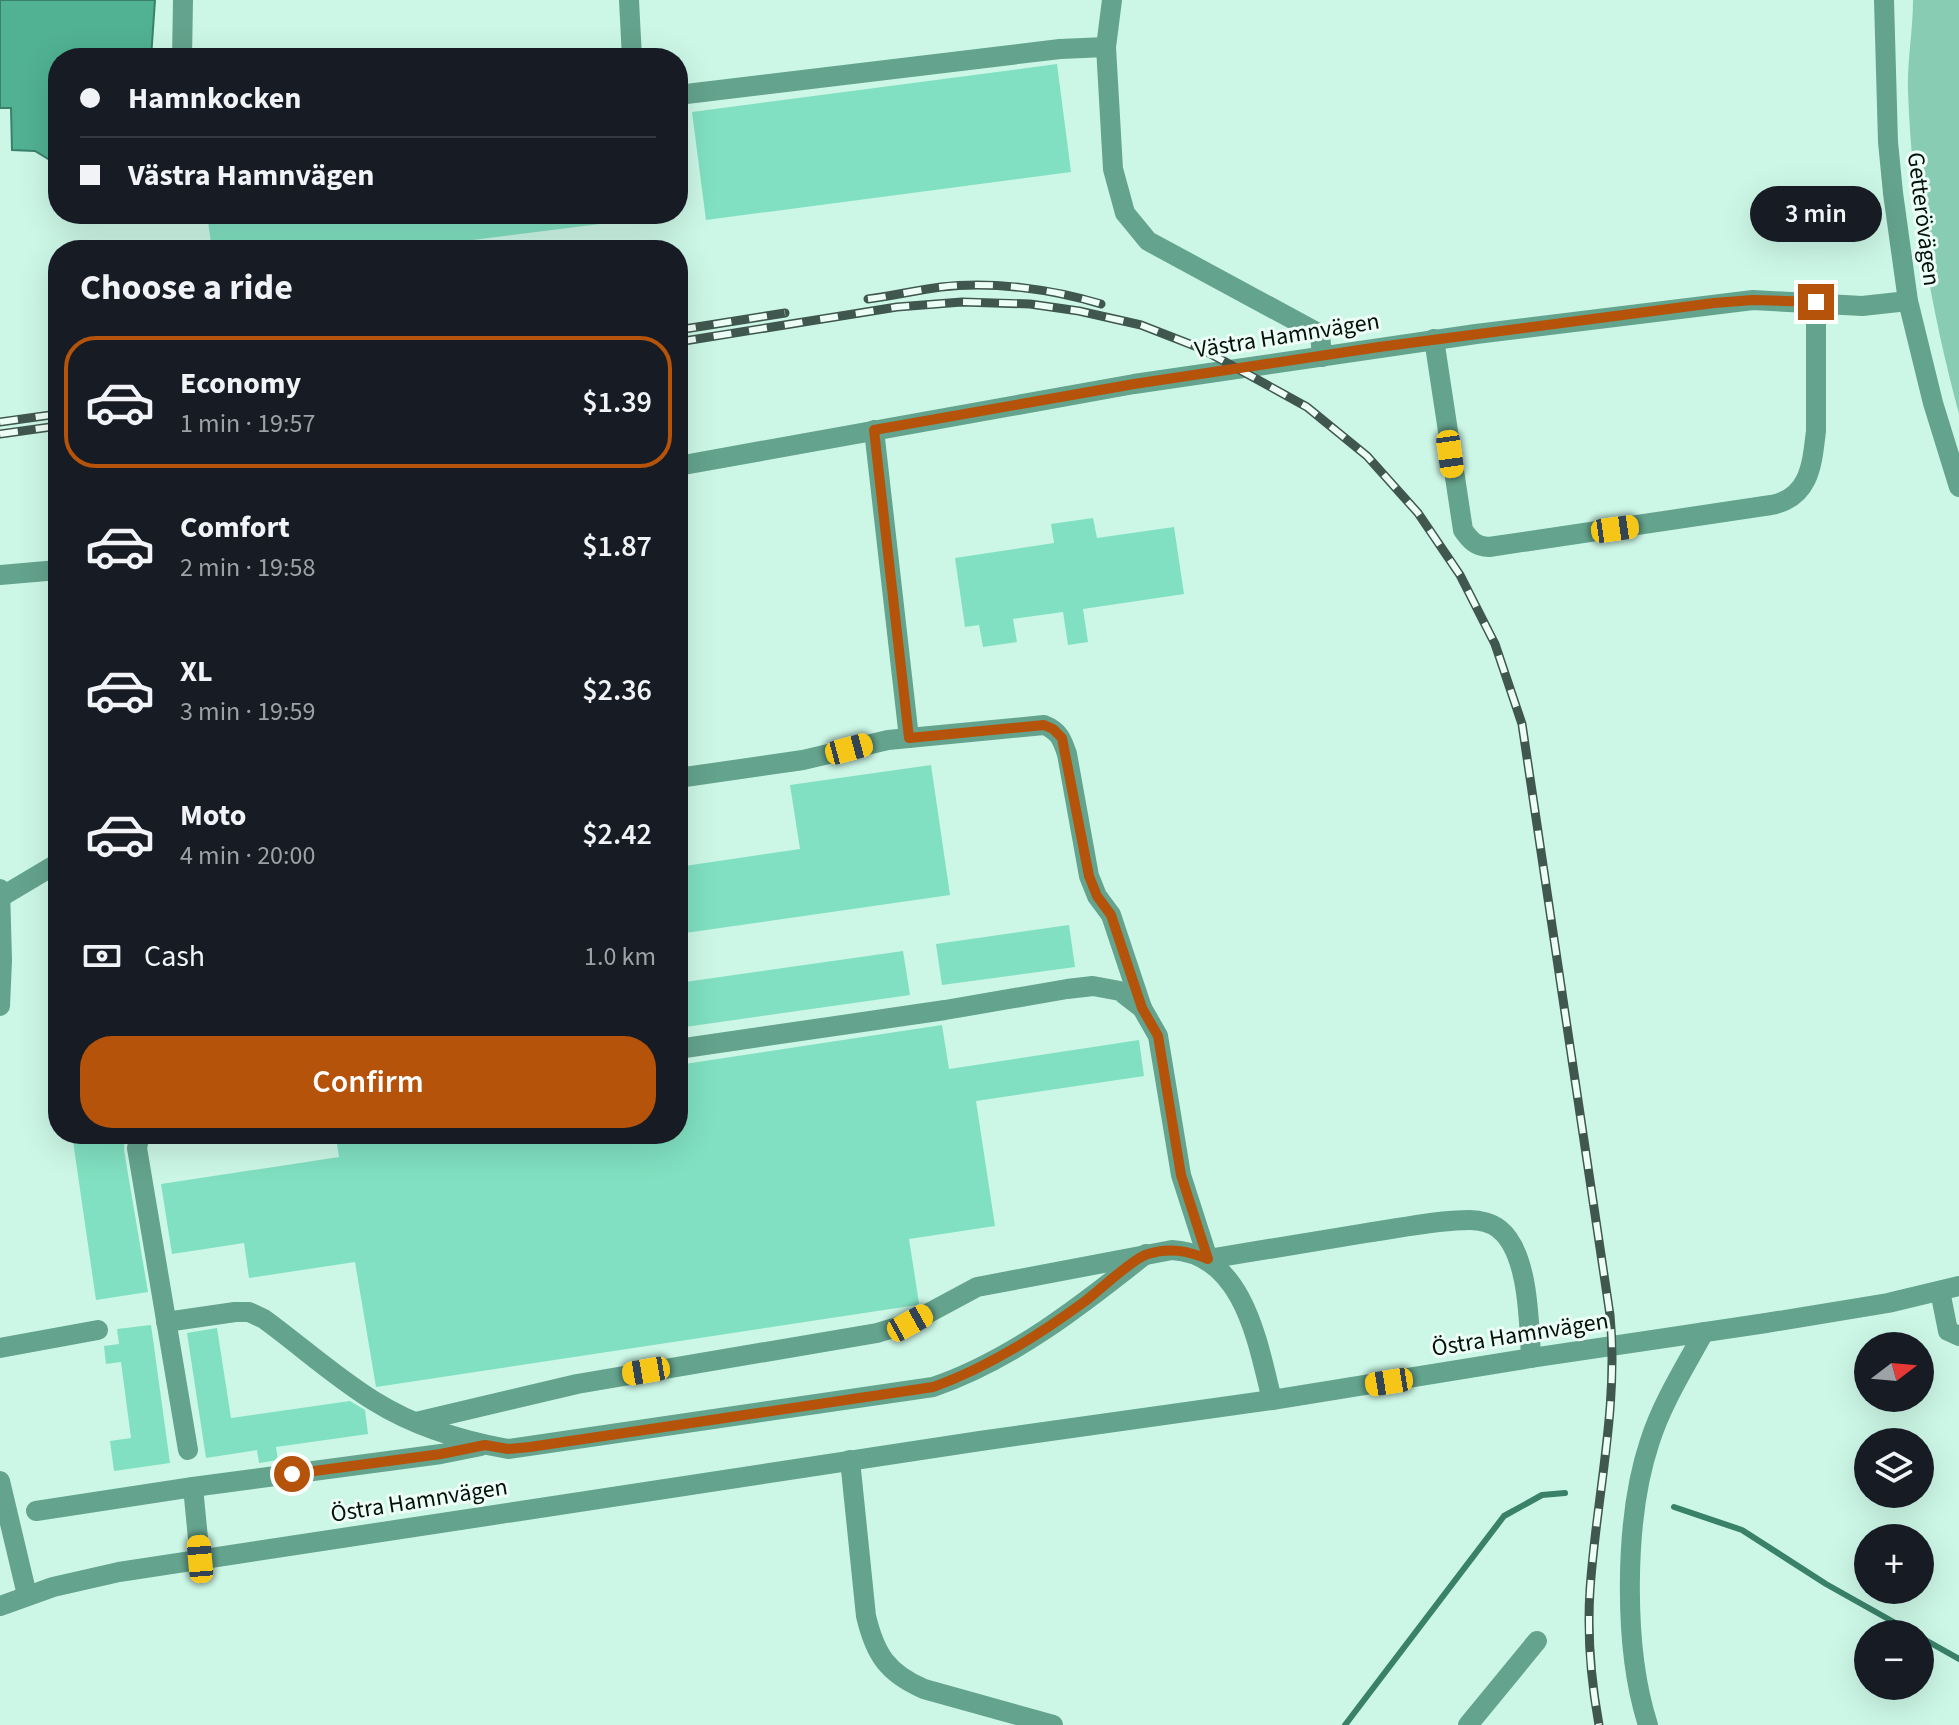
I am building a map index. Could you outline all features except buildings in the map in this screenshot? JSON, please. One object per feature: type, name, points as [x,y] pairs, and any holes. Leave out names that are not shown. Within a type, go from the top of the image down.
[{"type":"street","points":[[182,48],[183,0]]},
{"type":"street","points":[[629,0],[631,48]]},
{"type":"street","points":[[1112,0],[1106,47],[1113,169],[1125,213],[1148,241],[1320,334],[1322,357]]},
{"type":"street","name":"Getterövägen","points":[[1884,0],[1889,155],[1908,301],[1933,403],[1959,487]]},
{"type":"street","points":[[688,94],[1060,49],[1106,47]]},
{"type":"street","name":"Västra Hamnvägen","points":[[688,464],[1134,384],[1434,339],[1714,303],[1753,300],[1862,306],[1908,301]]},
{"type":"street","points":[[1434,339],[1463,530],[1471,541],[1481,547],[1489,547],[1760,507],[1792,499],[1804,484],[1816,431],[1816,302]]},
{"type":"street","points":[[874,430],[909,738]]},
{"type":"street","points":[[0,575],[48,571]]},
{"type":"street","points":[[688,777],[803,760],[888,740],[1044,725],[1053,729],[1062,738],[1089,876],[1097,896],[1111,915],[1142,1008],[1158,1036],[1181,1175],[1208,1259]]},
{"type":"street","points":[[1,897],[48,869]]},
{"type":"street","points":[[0,889],[0,1006]]},
{"type":"street","points":[[688,1047],[1093,986],[1120,991],[1142,1008]]},
{"type":"street","points":[[138,1144],[188,1450]]},
{"type":"street","points":[[1208,1259],[1429,1223],[1473,1220],[1490,1224],[1501,1230],[1511,1243],[1519,1262],[1525,1286],[1531,1358]]},
{"type":"street","points":[[416,1422],[577,1384],[877,1333],[910,1323],[977,1287],[1146,1254],[1187,1251],[1208,1259],[1229,1279],[1245,1312],[1272,1400]]},
{"type":"street","points":[[166,1322],[249,1312],[264,1319],[375,1402],[416,1422],[485,1445],[508,1449],[933,1387],[973,1371],[1012,1348],[1081,1304],[1146,1254]]},
{"type":"street","points":[[1950,1288],[1948,1331],[1959,1336]]},
{"type":"street","name":"Östra Hamnvägen","points":[[0,1606],[87,1578],[200,1559],[850,1460],[1272,1400],[1888,1303],[1950,1288]]},
{"type":"street","points":[[0,1348],[98,1330]]},
{"type":"street","points":[[1648,1725],[1633,1659],[1632,1525],[1650,1441],[1704,1332]]},
{"type":"street","points":[[36,1511],[441,1454],[485,1445]]},
{"type":"street","points":[[850,1460],[866,1616],[879,1656],[908,1682],[924,1689],[1053,1725]]},
{"type":"street","points":[[0,1481],[27,1595]]},
{"type":"street","points":[[193,1487],[200,1559]]},
{"type":"street","points":[[1468,1725],[1537,1641]]},
{"type":"shaded area","points":[[0,0],[155,0],[152,48],[48,48],[48,159],[35,151],[12,150],[11,108],[0,108]]},
{"type":"shaded area","points":[[1913,0],[1959,0],[1959,414],[1932,295],[1914,174],[1908,81]]},
{"type":"waterway","points":[[1345,1725],[1504,1516],[1542,1495],[1565,1493]]},
{"type":"waterway","points":[[1674,1507],[1742,1530],[1826,1584],[1890,1620]]},
{"type":"waterway","points":[[1934,1645],[1959,1659]]},
{"type":"railway","points":[[868,299],[941,287],[981,285],[1042,290],[1101,304]]},
{"type":"railway","points":[[688,340],[897,307],[962,302],[1030,304],[1141,325],[1200,348],[1307,407],[1367,456],[1418,513],[1460,575],[1495,644],[1522,724],[1610,1315],[1612,1384],[1589,1607],[1590,1658],[1599,1725]]},
{"type":"railway","points":[[688,328],[785,313]]},
{"type":"railway","points":[[0,422],[48,415]]},
{"type":"railway","points":[[0,434],[48,427]]},
{"type":"route","points":[[292,1474],[485,1445],[508,1449],[530,1447],[933,1387],[1000,1356],[1081,1304],[1146,1254],[1187,1251],[1208,1259],[1181,1175],[1158,1036],[1142,1008],[1111,915],[1097,896],[1089,876],[1062,738],[1044,725],[909,738],[874,430],[1134,384],[1455,336],[1553,326],[1714,303],[1753,300],[1816,302]]}]
